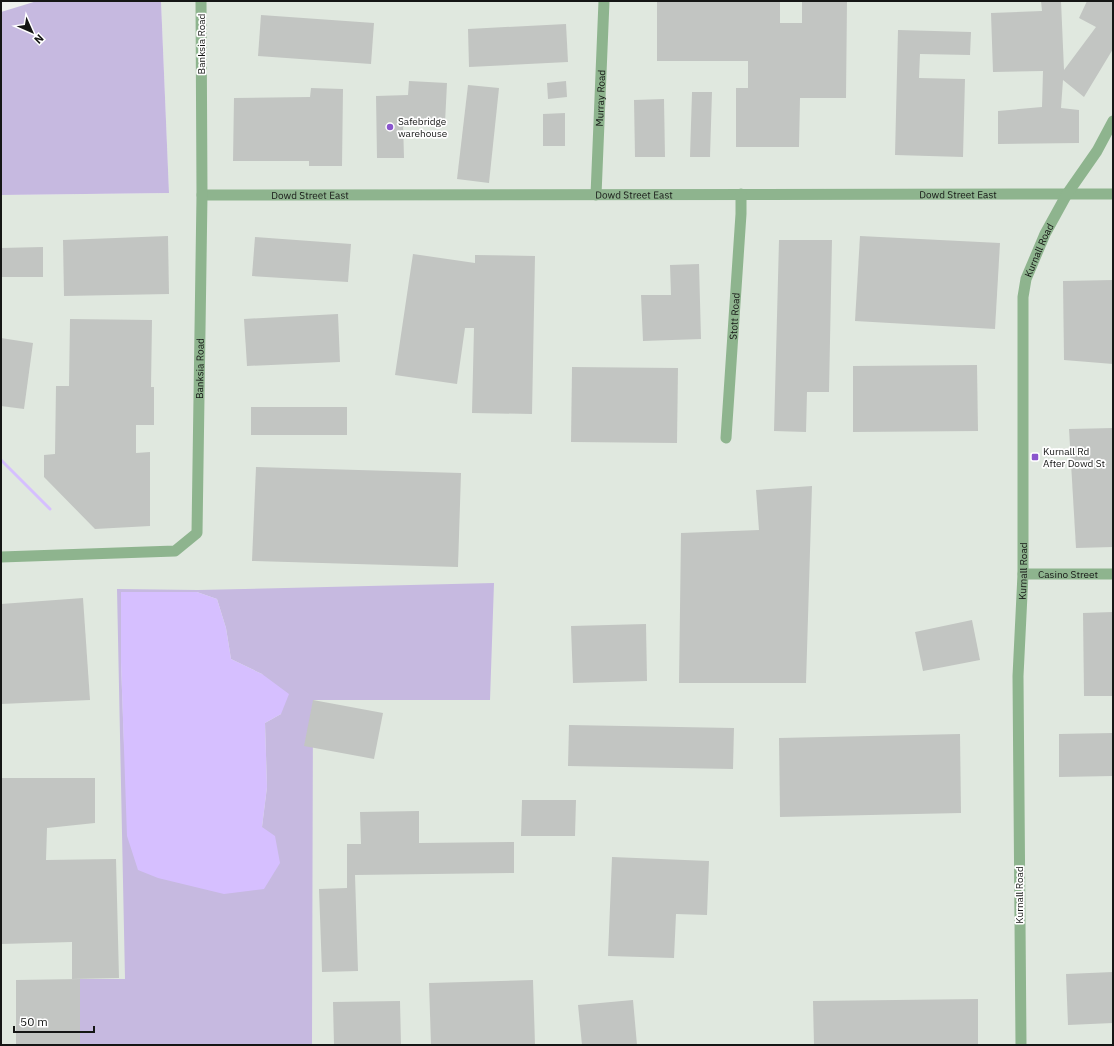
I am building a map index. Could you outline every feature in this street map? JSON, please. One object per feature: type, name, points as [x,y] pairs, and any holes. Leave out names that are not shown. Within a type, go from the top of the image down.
[{"type":"street","name":"Banksia Road","points":[[1,557],[175,551],[197,533],[202,195],[201,1]]},
{"type":"street","name":"Murray Road","points":[[596,195],[604,1]]},
{"type":"street","name":"Kurnall Road","points":[[1020,1045],[1018,676],[1023,574],[1023,297],[1026,279],[1045,234],[1067,194],[1097,151],[1113,121]]},
{"type":"street","name":"Stott Road","points":[[726,438],[741,214],[741,194]]},
{"type":"street","name":"Dowd Street East","points":[[202,195],[1113,194]]},
{"type":"street","name":"Casino Street","points":[[1023,574],[1113,574]]},
{"type":"shaded area","points":[[37,1],[161,1],[169,193],[1,195],[1,12]]},
{"type":"shaded area","points":[[161,1],[1113,1],[1113,1045],[1,1045],[1,195],[169,193]]},
{"type":"shaded area","points":[[494,583],[490,700],[313,700],[312,1045],[80,1045],[80,979],[125,979],[117,589],[198,590]],"holes":[[[197,592],[217,599],[226,628],[231,659],[262,674],[281,714],[265,723],[267,787],[262,827],[124,744],[121,663],[121,593]]]},
{"type":"shaded area","points":[[121,592],[197,592],[217,599],[226,628],[231,659],[262,674],[289,694],[281,714],[265,723],[267,787],[262,827],[275,836],[280,863],[264,889],[224,894],[158,878],[138,870],[127,836],[121,663]]},
{"type":"building","points":[[657,1],[780,1],[780,23],[802,23],[802,1],[847,1],[846,98],[800,98],[799,147],[736,147],[736,88],[748,88],[748,61],[657,61]]},
{"type":"building","points":[[1041,1],[1061,1],[1064,70],[1096,27],[1079,18],[1087,1],[1113,1],[1113,49],[1084,97],[1063,80],[1061,108],[1079,110],[1079,143],[998,144],[998,111],[1042,107],[1043,71],[993,72],[991,13],[1042,11]]},
{"type":"building","points":[[261,15],[374,23],[371,64],[258,56]]},
{"type":"building","points":[[566,24],[568,62],[469,67],[468,29]]},
{"type":"building","points":[[898,30],[971,32],[970,55],[920,54],[919,78],[965,79],[963,157],[895,155]]},
{"type":"building","points":[[409,81],[447,83],[445,123],[403,122],[404,158],[377,158],[376,96],[408,95]]},
{"type":"building","points":[[566,81],[567,97],[548,99],[547,83]]},
{"type":"building","points":[[468,85],[499,88],[489,183],[457,179]]},
{"type":"building","points":[[311,88],[343,89],[342,166],[309,166],[309,161],[233,161],[234,98],[310,97]]},
{"type":"building","points":[[692,92],[712,92],[710,157],[690,157]]},
{"type":"building","points":[[664,99],[665,157],[635,157],[634,100]]},
{"type":"building","points":[[565,113],[565,146],[543,146],[543,114]]},
{"type":"building","points":[[168,236],[169,294],[64,296],[63,240]]},
{"type":"building","points":[[860,236],[1000,243],[995,329],[855,321]]},
{"type":"building","points":[[255,237],[351,244],[348,282],[252,276]]},
{"type":"building","points":[[779,240],[832,240],[829,392],[807,392],[806,432],[774,431]]},
{"type":"building","points":[[43,247],[43,277],[1,277],[1,248]]},
{"type":"building","points":[[413,254],[475,263],[475,255],[535,256],[532,414],[472,413],[474,328],[465,328],[457,384],[395,375]]},
{"type":"building","points":[[699,264],[701,339],[643,341],[641,295],[671,295],[670,265]]},
{"type":"building","points":[[1113,280],[1113,364],[1064,360],[1063,281]]},
{"type":"building","points":[[338,314],[340,362],[247,366],[244,319]]},
{"type":"building","points":[[70,319],[152,320],[151,387],[154,387],[154,425],[136,425],[136,453],[150,452],[150,526],[95,529],[44,477],[44,455],[55,454],[56,386],[69,386]]},
{"type":"building","points":[[1,338],[33,343],[24,409],[1,406]]},
{"type":"building","points":[[977,365],[978,431],[853,432],[853,366]]},
{"type":"building","points":[[572,367],[678,368],[677,443],[571,442]]},
{"type":"building","points":[[251,407],[347,407],[347,435],[251,435]]},
{"type":"building","points":[[1113,428],[1113,547],[1076,548],[1069,429]]},
{"type":"building","points":[[256,467],[461,473],[458,567],[252,561]]},
{"type":"building","points":[[812,486],[806,683],[679,683],[681,533],[759,530],[756,490]]},
{"type":"building","points":[[83,598],[90,700],[1,704],[1,604]]},
{"type":"building","points":[[1113,612],[1113,696],[1084,696],[1083,613]]},
{"type":"building","points":[[972,620],[980,660],[923,671],[915,632]]},
{"type":"building","points":[[646,624],[647,681],[573,683],[571,626]]},
{"type":"building","points":[[313,700],[383,713],[374,759],[304,746]]},
{"type":"building","points":[[569,725],[734,728],[733,769],[568,766]]},
{"type":"building","points":[[1113,733],[1113,776],[1059,777],[1059,734]]},
{"type":"building","points":[[960,734],[961,813],[780,817],[779,738]]},
{"type":"building","points":[[1,778],[95,778],[95,823],[47,828],[46,860],[116,859],[119,978],[72,979],[72,942],[1,944]]},
{"type":"building","points":[[522,800],[576,800],[575,836],[521,836]]},
{"type":"building","points":[[419,811],[419,843],[514,842],[514,873],[355,875],[358,971],[322,972],[319,889],[347,888],[347,844],[361,844],[360,812]]},
{"type":"building","points":[[612,857],[709,861],[707,915],[676,914],[674,958],[608,956]]},
{"type":"building","points":[[1113,972],[1113,1023],[1068,1025],[1066,974]]},
{"type":"building","points":[[80,979],[80,1045],[16,1045],[16,980]]},
{"type":"building","points":[[533,980],[535,1045],[431,1045],[429,983]]},
{"type":"building","points":[[978,999],[978,1045],[814,1045],[813,1001]]},
{"type":"building","points":[[633,1000],[637,1045],[582,1045],[578,1005]]},
{"type":"building","points":[[400,1001],[401,1045],[334,1045],[333,1002]]},
{"type":"waterway","points":[[1,460],[50,509]]},
{"type":"place","name":"Safebridge warehouse","points":[[390,127]]},
{"type":"place","name":"Kurnall Rd After Dowd St","points":[[1035,457]]}]
